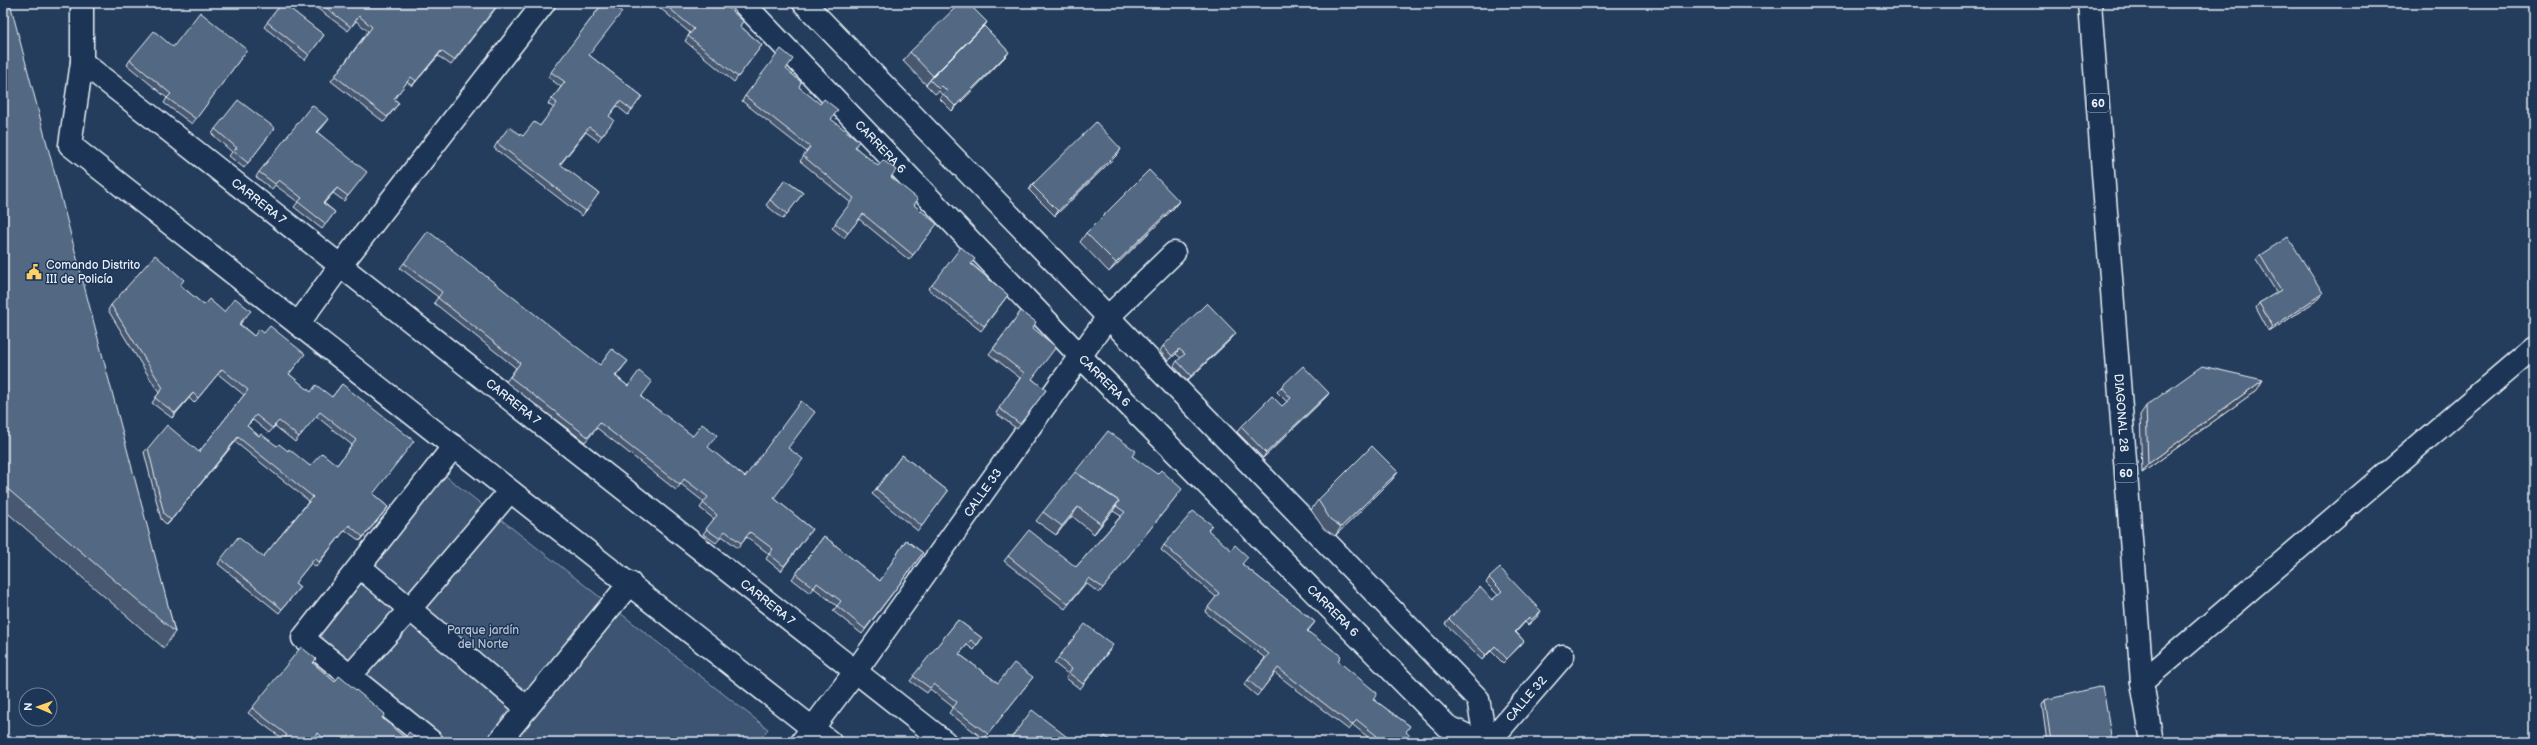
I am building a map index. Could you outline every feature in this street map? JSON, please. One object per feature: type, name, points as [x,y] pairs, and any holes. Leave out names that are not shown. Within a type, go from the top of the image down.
[{"type":"street","points":[[82,3],[82,62],[70,145],[510,491],[630,583],[808,735],[830,742]]},
{"type":"street","points":[[298,324],[340,266],[544,3]]},
{"type":"street","name":"CARRERA 6","points":[[743,3],[1081,356],[1447,726],[1480,742]]},
{"type":"street","points":[[804,3],[1478,699],[1486,742]]},
{"type":"street","name":"DIAGONAL 28","points":[[2090,3],[2107,203],[2142,682],[2152,742]]},
{"type":"street","name":"CARRERA 7","points":[[82,62],[945,742]]},
{"type":"street","name":"CALLE 33","points":[[808,735],[855,672],[1108,317],[1174,253]]},
{"type":"street","points":[[2142,682],[2534,347]]},
{"type":"street","points":[[432,742],[303,638],[454,446]]},
{"type":"street","points":[[350,676],[409,610],[510,491]]},
{"type":"street","points":[[360,567],[409,610],[527,708]]},
{"type":"street","points":[[499,742],[630,583]]},
{"type":"street","name":"CALLE 32","points":[[1489,742],[1563,656]]},
{"type":"green space","name":"Parque jardín del Norte","points":[[443,474],[768,729],[758,742],[447,742],[316,636]]},
{"type":"building","name":"Comando Distrito III de Policía","points":[[3,3],[10,3],[175,632],[3,485]]},
{"type":"building","points":[[282,3],[324,35],[309,55],[267,22]]},
{"type":"building","points":[[320,3],[499,3],[454,60],[441,51],[416,81],[411,77],[394,99],[399,103],[387,117],[335,76],[372,27],[359,16],[351,27]]},
{"type":"building","points":[[603,3],[611,3],[622,12],[589,55],[642,96],[632,110],[620,101],[609,116],[614,120],[602,136],[589,127],[560,164],[599,193],[586,211],[497,143],[509,127],[523,136],[534,122],[540,126],[557,103],[552,99],[565,82],[551,72]]},
{"type":"building","points":[[663,3],[723,3],[743,21],[740,26],[762,45],[738,77],[688,36],[694,29]]},
{"type":"building","points":[[960,3],[968,3],[987,22],[933,76],[910,52]]},
{"type":"building","points":[[200,12],[247,50],[196,119],[167,98],[171,94],[130,60],[154,31],[173,47]]},
{"type":"building","points":[[984,26],[1009,52],[955,106],[943,94],[947,91],[942,86],[939,89],[930,80]]},
{"type":"building","points":[[781,49],[793,59],[786,69],[801,82],[799,87],[820,104],[824,99],[838,110],[831,119],[859,141],[855,147],[878,166],[883,160],[896,170],[891,177],[918,199],[914,205],[937,224],[913,255],[863,214],[848,233],[835,223],[854,198],[803,156],[810,147],[745,96]]},
{"type":"building","points":[[238,100],[275,128],[248,163],[233,151],[237,148],[215,129]]},
{"type":"building","points":[[312,105],[329,119],[317,132],[367,172],[348,196],[337,188],[323,203],[335,212],[326,224],[298,202],[302,198],[279,180],[275,184],[259,172]]},
{"type":"building","points":[[1096,122],[1121,149],[1058,211],[1032,185]]},
{"type":"building","points":[[1149,170],[1179,201],[1116,263],[1086,233]]},
{"type":"building","points":[[785,180],[803,193],[787,214],[770,200]]},
{"type":"building","points":[[428,231],[600,365],[612,349],[628,361],[615,376],[628,386],[639,371],[652,382],[641,397],[693,436],[702,424],[717,435],[708,447],[745,477],[801,401],[815,412],[788,448],[803,459],[774,498],[812,529],[784,566],[769,554],[773,549],[750,532],[741,543],[725,531],[719,538],[706,529],[717,515],[703,503],[708,497],[684,479],[680,485],[600,423],[588,437],[510,377],[520,363],[438,298],[442,292],[404,263]]},
{"type":"building","points":[[2288,237],[2323,293],[2273,327],[2259,303],[2281,290],[2260,255]]},
{"type":"building","points":[[961,247],[975,259],[971,264],[1008,295],[984,326],[932,285]]},
{"type":"building","points":[[155,255],[184,280],[180,285],[204,305],[209,299],[224,312],[235,298],[251,311],[239,324],[254,336],[259,329],[264,333],[270,326],[305,354],[289,374],[311,392],[316,385],[332,397],[342,384],[414,441],[373,494],[388,507],[363,537],[349,525],[319,562],[315,558],[295,583],[300,587],[282,609],[221,559],[238,537],[263,557],[313,497],[238,437],[171,520],[164,514],[148,448],[167,425],[199,452],[248,390],[222,369],[198,398],[193,393],[175,413],[155,398],[163,388],[111,305]],"holes":[[[320,412],[356,440],[337,465],[322,453],[310,466],[289,449],[288,451],[279,444],[277,446],[261,434],[259,436],[247,426],[256,415],[272,428],[279,421],[299,437]]]},
{"type":"building","points":[[1207,303],[1236,333],[1191,376],[1177,361],[1185,354],[1179,349],[1172,356],[1163,346]]},
{"type":"building","points":[[1021,311],[1036,322],[1033,328],[1056,347],[1032,379],[1046,390],[1020,424],[999,408],[1024,373],[993,349]]},
{"type":"building","points":[[1303,366],[1329,393],[1266,453],[1241,427],[1272,396],[1282,406],[1291,398],[1281,387]]},
{"type":"building","points":[[2202,366],[2263,380],[2148,464],[2146,406]]},
{"type":"building","points":[[1108,431],[1136,451],[1132,456],[1157,474],[1161,470],[1182,489],[1103,588],[1089,578],[1068,604],[1008,556],[1029,530],[1076,567],[1125,512],[1116,506],[1119,501],[1075,472]]},
{"type":"building","points":[[1372,446],[1398,472],[1341,527],[1330,519],[1318,500]]},
{"type":"building","points":[[902,455],[948,491],[922,526],[876,489]]},
{"type":"building","points":[[1075,472],[1119,501],[1101,524],[1078,507],[1062,526],[1043,512]]},
{"type":"building","points":[[1193,511],[1212,525],[1208,530],[1231,550],[1235,545],[1248,557],[1242,564],[1315,622],[1307,631],[1341,656],[1338,661],[1377,693],[1373,699],[1410,726],[1406,732],[1417,742],[1372,742],[1377,736],[1357,720],[1352,725],[1278,668],[1261,691],[1248,680],[1269,654],[1208,607],[1219,593],[1164,545]]},
{"type":"building","points":[[824,536],[880,581],[906,540],[923,553],[865,629],[837,606],[841,601],[817,583],[814,588],[796,574]]},
{"type":"building","points":[[1500,568],[1541,611],[1531,620],[1529,617],[1515,632],[1524,641],[1507,659],[1495,646],[1486,655],[1449,619],[1480,587],[1492,600],[1502,591],[1489,578]]},
{"type":"building","points":[[958,620],[982,638],[977,645],[971,640],[959,654],[998,683],[1014,663],[1033,677],[988,734],[953,708],[957,702],[934,684],[930,688],[913,676]]},
{"type":"building","points":[[1085,624],[1113,645],[1083,684],[1069,673],[1072,669],[1058,658]]},
{"type":"building","points":[[301,647],[316,659],[313,663],[335,682],[339,676],[385,714],[382,718],[405,738],[409,732],[420,742],[346,742],[341,738],[338,742],[328,742],[318,733],[310,742],[281,742],[287,735],[252,708]]},
{"type":"building","points":[[2103,686],[2112,742],[2051,742],[2045,700]]},
{"type":"building","points":[[1032,710],[1071,740],[1069,742],[1008,742]]},
{"type":"building","points":[[1105,736],[1112,742],[1100,742]]},
{"type":"building","points":[[1715,737],[1720,742],[1710,742]]},
{"type":"place","name":"Comando Distrito III de Policía","points":[[34,272]]}]
